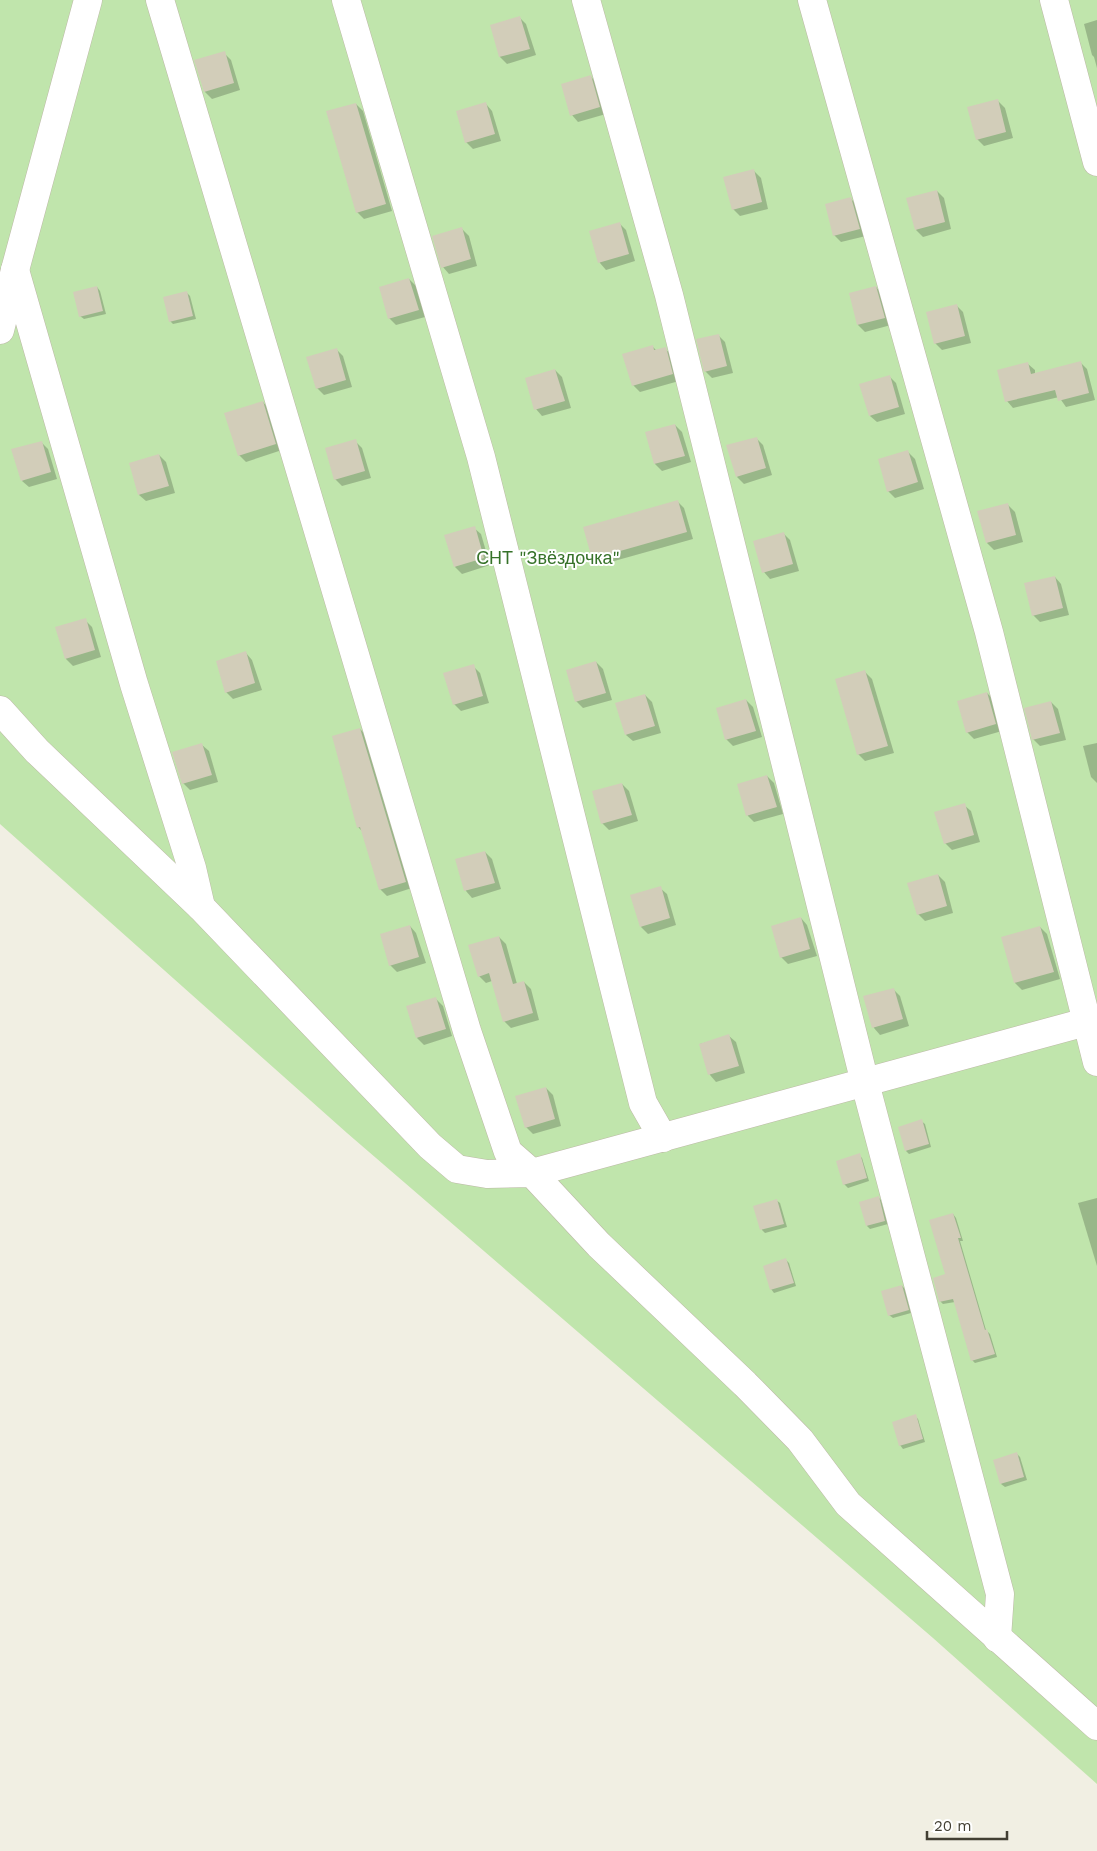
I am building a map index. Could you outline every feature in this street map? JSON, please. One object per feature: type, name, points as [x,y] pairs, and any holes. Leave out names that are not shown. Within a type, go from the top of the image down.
[{"type":"street","points":[[0,330],[88,0]]},
{"type":"street","points":[[160,0],[467,1031],[508,1152],[532,1173],[599,1245],[746,1384],[800,1440],[848,1504],[1097,1726]]},
{"type":"street","points":[[346,0],[481,457],[643,1103],[663,1138]]},
{"type":"street","points":[[586,0],[669,295],[865,1083],[1000,1594],[997,1638]]},
{"type":"street","points":[[812,0],[989,632],[1092,1021],[1097,1062]]},
{"type":"street","points":[[1054,0],[1097,162]]},
{"type":"street","points":[[15,270],[134,684],[192,868],[201,906]]},
{"type":"street","points":[[0,710],[37,751],[201,906],[430,1146],[457,1169],[487,1174],[532,1173],[1092,1021]]},
{"type":"green space","name":"СНТ \"Звёздочка\"","points":[[0,0],[1097,0],[1097,1784],[933,1638],[347,1133],[0,824]]},
{"type":"building","points":[[520,16],[530,49],[499,57],[490,25]]},
{"type":"building","points":[[225,51],[234,83],[204,92],[194,60]]},
{"type":"building","points":[[591,75],[600,107],[570,116],[561,84]]},
{"type":"building","points":[[998,99],[1006,132],[976,140],[967,107]]},
{"type":"building","points":[[486,102],[495,134],[465,143],[456,111]]},
{"type":"building","points":[[356,103],[386,204],[356,213],[326,111]]},
{"type":"building","points":[[754,169],[762,202],[732,210],[723,177]]},
{"type":"building","points":[[937,190],[945,222],[915,230],[906,198]]},
{"type":"building","points":[[851,197],[860,229],[833,236],[825,204]]},
{"type":"building","points":[[620,222],[629,254],[598,263],[589,231]]},
{"type":"building","points":[[462,227],[471,259],[441,268],[432,236]]},
{"type":"building","points":[[409,278],[419,310],[388,319],[379,287]]},
{"type":"building","points":[[97,286],[103,311],[79,317],[73,292]]},
{"type":"building","points":[[876,286],[885,318],[857,325],[849,293]]},
{"type":"building","points":[[187,291],[193,316],[169,322],[163,297]]},
{"type":"building","points":[[957,304],[965,336],[934,344],[926,312]]},
{"type":"building","points":[[719,334],[727,366],[704,372],[696,339]]},
{"type":"building","points":[[653,345],[654,350],[666,347],[673,374],[632,386],[622,354]]},
{"type":"building","points":[[337,348],[346,380],[316,389],[306,357]]},
{"type":"building","points":[[1081,361],[1089,393],[1058,401],[1055,390],[1005,402],[997,370],[1028,362],[1031,374]]},
{"type":"building","points":[[555,369],[565,401],[534,410],[525,378]]},
{"type":"building","points":[[890,375],[899,407],[869,416],[859,384]]},
{"type":"building","points":[[263,401],[276,444],[238,456],[224,413]]},
{"type":"building","points":[[675,424],[685,456],[654,464],[645,432]]},
{"type":"building","points":[[757,437],[766,468],[736,477],[726,445]]},
{"type":"building","points":[[356,439],[365,471],[334,480],[325,448]]},
{"type":"building","points":[[42,441],[51,472],[21,481],[11,449]]},
{"type":"building","points":[[908,450],[918,482],[887,492],[878,459]]},
{"type":"building","points":[[159,454],[169,486],[138,495],[129,463]]},
{"type":"building","points":[[678,500],[687,532],[592,559],[583,527]]},
{"type":"building","points":[[1008,503],[1016,535],[986,543],[977,511]]},
{"type":"building","points":[[475,526],[484,558],[454,567],[444,535]]},
{"type":"building","points":[[784,532],[793,564],[762,573],[753,541]]},
{"type":"building","points":[[1055,576],[1063,608],[1032,616],[1024,583]]},
{"type":"building","points":[[86,618],[95,650],[65,659],[55,627]]},
{"type":"building","points":[[246,651],[255,683],[225,693],[216,661]]},
{"type":"building","points":[[596,661],[606,693],[575,702],[566,670]]},
{"type":"building","points":[[474,664],[483,696],[453,705],[443,673]]},
{"type":"building","points":[[865,670],[888,746],[857,755],[835,679]]},
{"type":"building","points":[[987,692],[996,724],[966,733],[957,701]]},
{"type":"building","points":[[645,694],[655,726],[625,735],[615,703]]},
{"type":"building","points":[[746,699],[756,731],[725,740],[716,708]]},
{"type":"building","points":[[1051,701],[1060,733],[1032,740],[1024,708]]},
{"type":"building","points":[[360,728],[406,882],[379,890],[360,827],[357,828],[332,736]]},
{"type":"building","points":[[202,743],[212,775],[182,784],[172,752]]},
{"type":"building","points":[[767,775],[777,807],[746,816],[737,784]]},
{"type":"building","points":[[622,783],[632,815],[601,824],[592,791]]},
{"type":"building","points":[[965,803],[974,835],[944,844],[934,812]]},
{"type":"building","points":[[485,851],[495,883],[464,891],[455,859]]},
{"type":"building","points":[[938,874],[947,906],[917,915],[907,883]]},
{"type":"building","points":[[661,886],[670,918],[640,927],[630,895]]},
{"type":"building","points":[[801,917],[810,949],[780,958],[771,926]]},
{"type":"building","points":[[410,925],[419,957],[389,966],[380,934]]},
{"type":"building","points":[[1040,926],[1054,972],[1014,983],[1001,937]]},
{"type":"building","points":[[499,936],[513,984],[524,981],[533,1013],[503,1022],[489,973],[478,977],[468,945]]},
{"type":"building","points":[[894,988],[903,1019],[872,1028],[863,996]]},
{"type":"building","points":[[436,997],[446,1029],[416,1038],[406,1006]]},
{"type":"building","points":[[729,1034],[739,1066],[708,1075],[699,1044]]},
{"type":"building","points":[[546,1087],[555,1119],[525,1128],[515,1096]]},
{"type":"building","points":[[922,1119],[929,1144],[905,1151],[898,1127]]},
{"type":"building","points":[[860,1153],[867,1178],[843,1185],[836,1161]]},
{"type":"building","points":[[879,1196],[885,1221],[866,1226],[859,1202]]},
{"type":"building","points":[[777,1199],[784,1224],[760,1230],[753,1206]]},
{"type":"building","points":[[953,1213],[961,1238],[958,1238],[985,1330],[987,1329],[995,1354],[971,1361],[953,1299],[939,1302],[933,1278],[945,1274],[929,1220]]},
{"type":"building","points":[[786,1258],[794,1283],[770,1290],[763,1266]]},
{"type":"building","points":[[902,1285],[909,1310],[888,1316],[881,1291]]},
{"type":"building","points":[[916,1414],[923,1439],[899,1446],[892,1422]]},
{"type":"building","points":[[1017,1452],[1024,1477],[1000,1484],[993,1460]]}]
